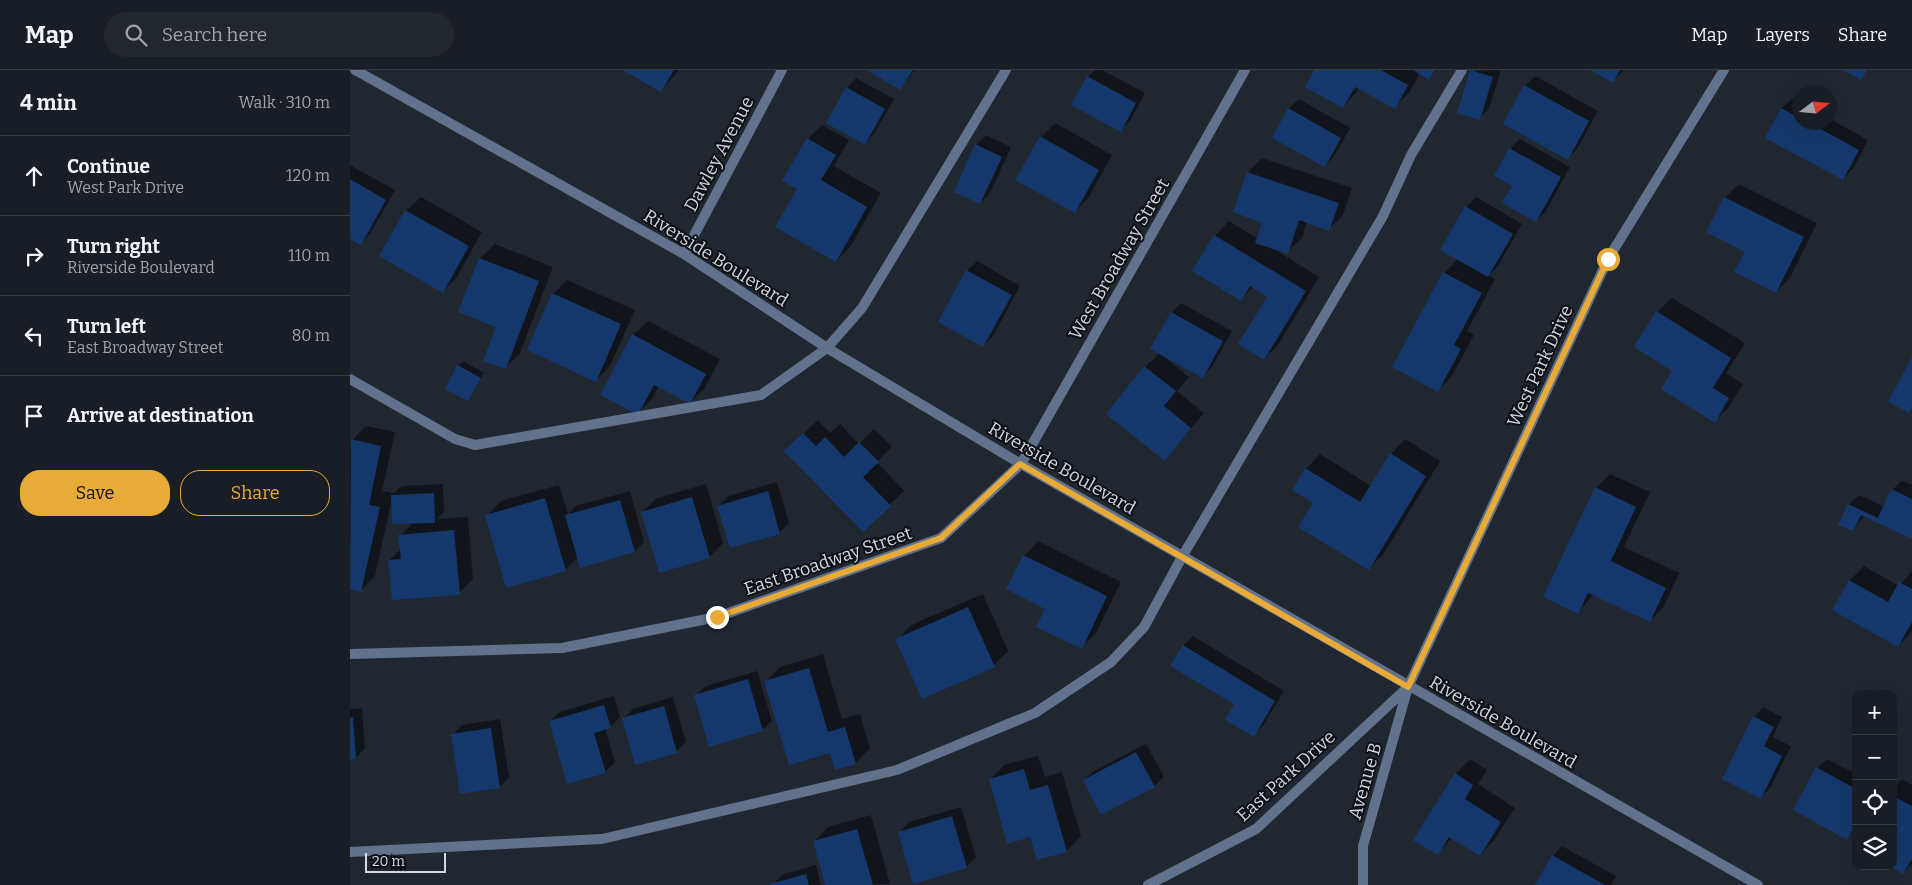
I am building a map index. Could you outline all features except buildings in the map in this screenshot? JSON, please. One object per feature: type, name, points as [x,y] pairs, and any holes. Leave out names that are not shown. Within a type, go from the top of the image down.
[{"type":"street","name":"Riverside Boulevard","points":[[355,70],[684,254],[827,348],[1020,464],[1758,885]]},
{"type":"street","name":"Dawley Avenue","points":[[684,254],[782,70]]},
{"type":"street","points":[[350,379],[455,439],[475,445],[761,395],[827,348],[862,308],[1006,70]]},
{"type":"street","name":"West Broadway Street","points":[[1020,464],[1245,70]]},
{"type":"street","points":[[350,852],[602,839],[897,770],[1035,713],[1111,662],[1144,627],[1182,557],[1383,216],[1411,156],[1462,70]]},
{"type":"street","name":"West Park Drive","points":[[1408,687],[1608,259],[1724,70]]},
{"type":"street","name":"East Broadway Street","points":[[350,654],[562,648],[717,617],[941,538],[1020,464]]},
{"type":"street","name":"East Park Drive","points":[[1148,885],[1256,829],[1408,687]]},
{"type":"street","name":"Avenue B","points":[[1363,885],[1363,846],[1408,687]]},
{"type":"route","points":[[717,617],[941,538],[1020,464],[1408,687],[1608,259]]}]
